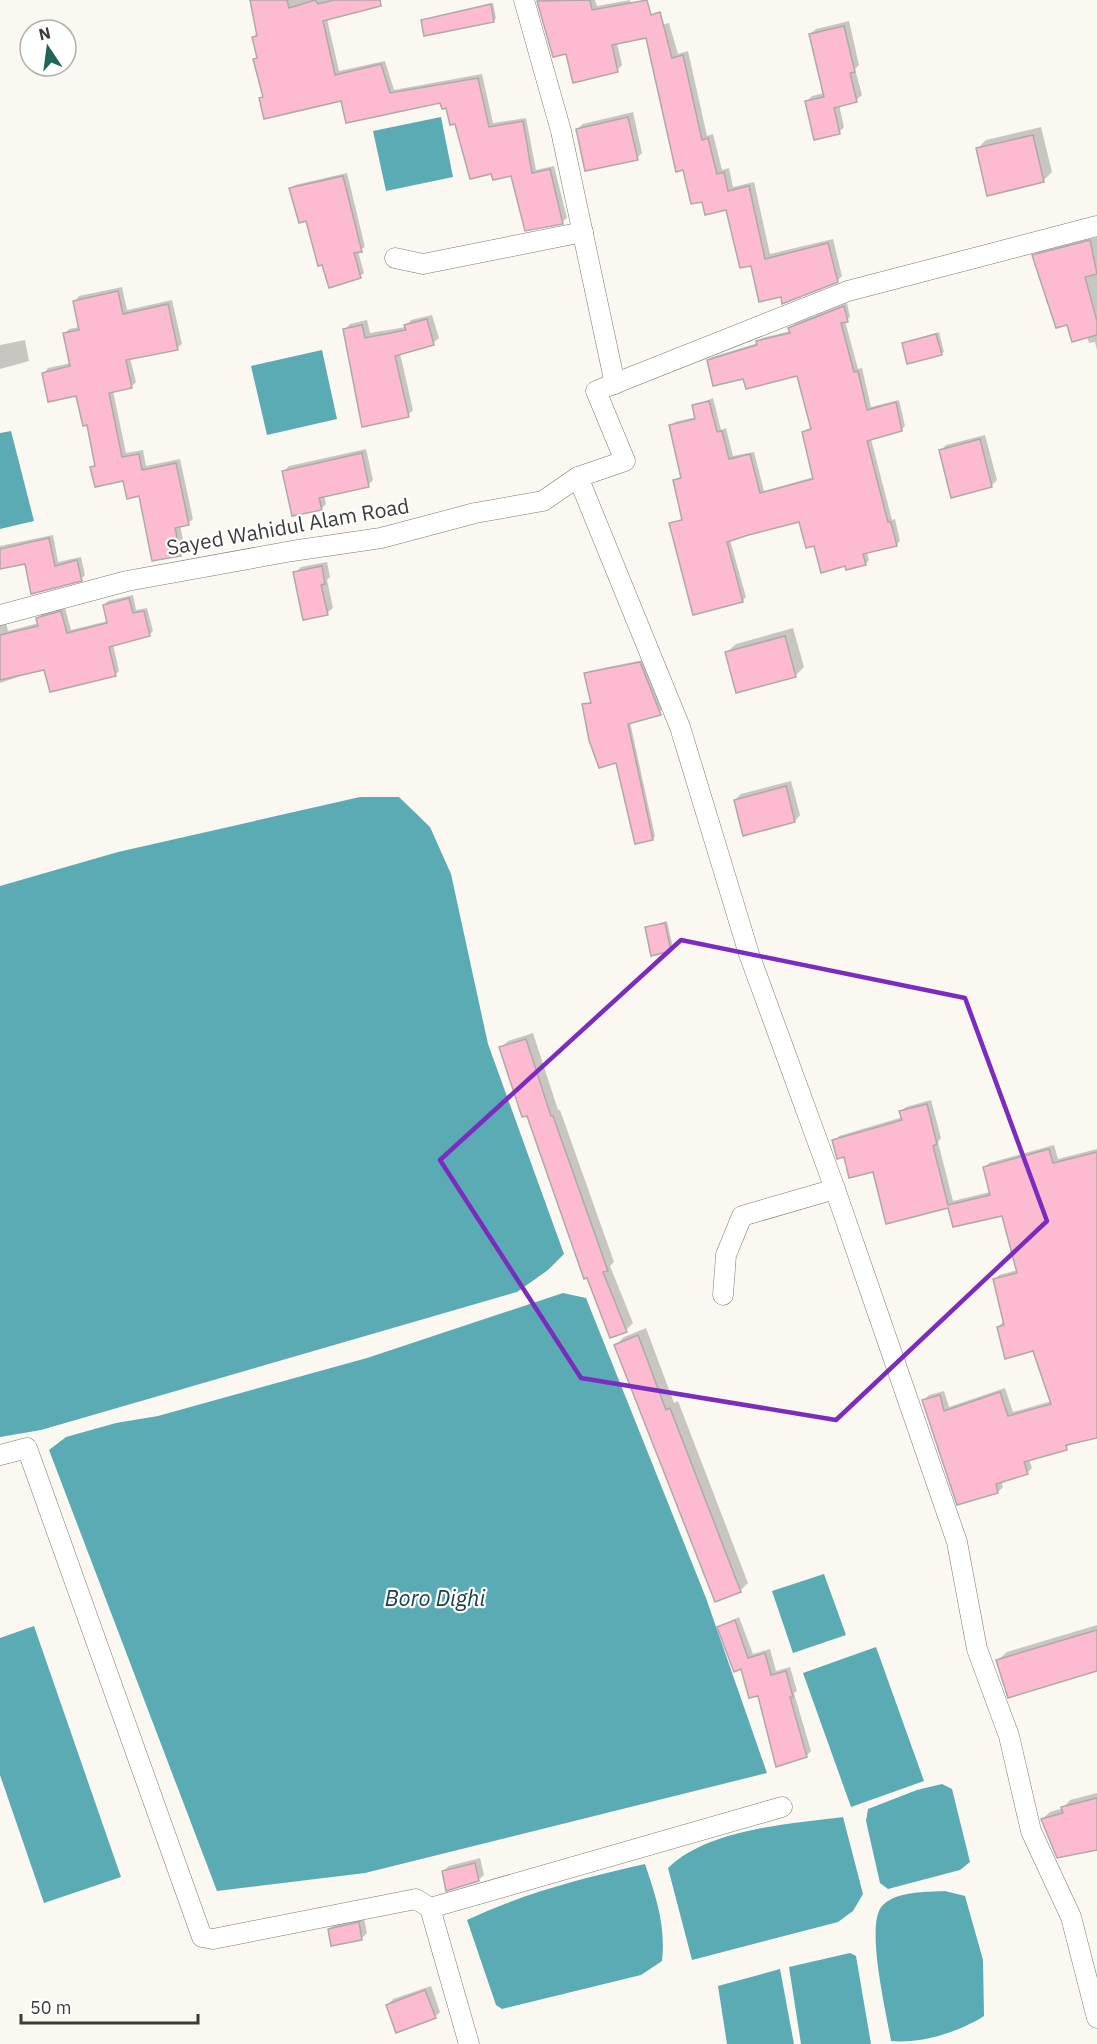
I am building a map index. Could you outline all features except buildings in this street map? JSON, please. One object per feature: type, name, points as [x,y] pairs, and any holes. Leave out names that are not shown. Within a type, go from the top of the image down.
[{"type":"street","points":[[524,0],[561,131],[593,290],[615,384],[848,291],[1097,226]]},
{"type":"street","points":[[395,258],[423,264],[583,232]]},
{"type":"street","name":"Sayed Wahidul Alam Road","points":[[0,615],[138,579],[292,551],[381,538],[475,513],[543,501],[578,477],[625,461],[596,391],[615,384]]},
{"type":"street","points":[[578,477],[680,727],[749,954],[836,1189],[957,1542],[977,1648],[1010,1736],[1031,1831],[1071,1917],[1097,2018]]},
{"type":"street","points":[[723,1295],[726,1255],[742,1216],[836,1189]]},
{"type":"street","points":[[0,1455],[27,1448],[202,1937],[213,1939],[416,1899],[430,1908],[469,2044]]},
{"type":"street","points":[[430,1908],[782,1807]]},
{"type":"highlighted area","points":[[681,940],[965,998],[1047,1221],[836,1420],[581,1378],[440,1160]]},
{"type":"water","points":[[441,117],[453,177],[386,191],[373,131]]},
{"type":"water","points":[[322,350],[337,419],[267,435],[251,366]]},
{"type":"water","points":[[11,431],[34,521],[0,529],[0,433]]},
{"type":"water","points":[[360,797],[399,797],[430,827],[451,874],[488,1044],[564,1254],[548,1270],[517,1292],[41,1430],[0,1437],[0,886],[118,852]]},
{"type":"water","name":"Boro Dighi","points":[[563,1293],[586,1298],[706,1598],[767,1773],[365,1873],[217,1891],[49,1450],[66,1437],[116,1423],[158,1416],[367,1358]]},
{"type":"water","points":[[824,1574],[846,1635],[793,1653],[772,1591]]},
{"type":"water","points":[[34,1626],[121,1877],[44,1903],[0,1775],[0,1638]]},
{"type":"water","points":[[876,1647],[924,1781],[851,1807],[803,1673]]},
{"type":"water","points":[[942,1784],[952,1789],[970,1862],[960,1870],[888,1889],[880,1883],[866,1821],[868,1809],[917,1790]]},
{"type":"water","points":[[843,1817],[863,1894],[853,1911],[838,1922],[692,1960],[668,1868],[685,1855],[705,1845],[750,1830]]},
{"type":"water","points":[[645,1864],[661,1924],[662,1961],[641,1975],[502,2009],[496,2005],[467,1920],[488,1910],[554,1887]]},
{"type":"water","points":[[945,1891],[965,1896],[983,1960],[984,2016],[939,2036],[915,2041],[891,2041],[878,1970],[876,1930],[878,1915],[883,1905],[896,1897],[912,1893]]},
{"type":"water","points":[[850,1953],[856,1956],[871,2044],[801,2044],[789,1967]]},
{"type":"water","points":[[780,1969],[794,2044],[727,2044],[718,1986]]}]
